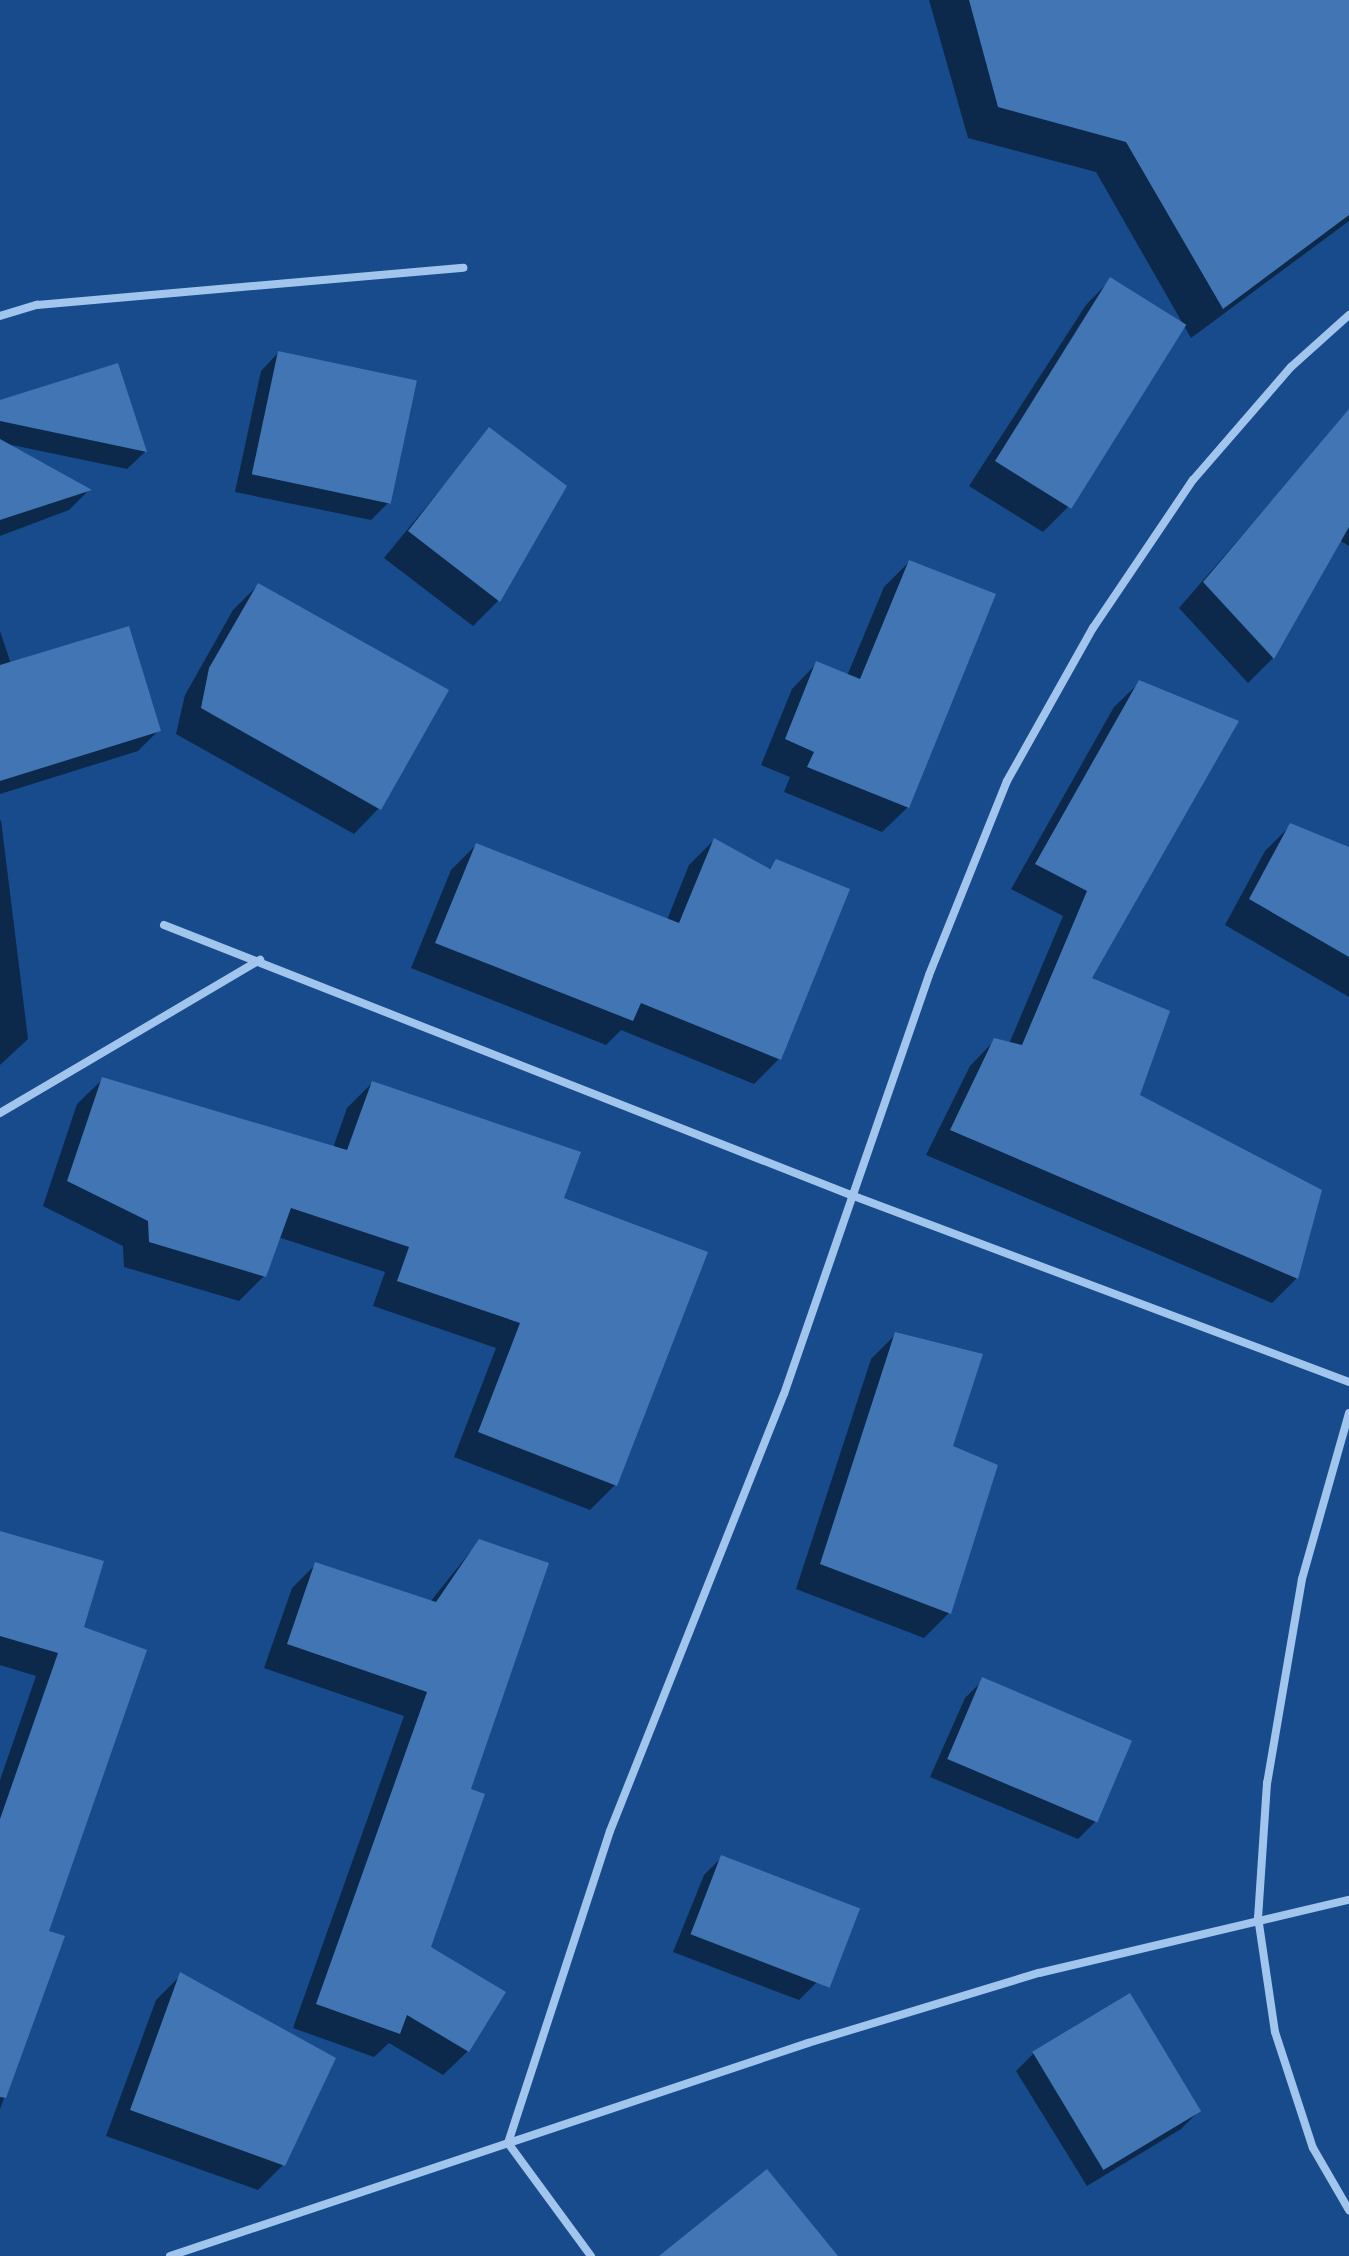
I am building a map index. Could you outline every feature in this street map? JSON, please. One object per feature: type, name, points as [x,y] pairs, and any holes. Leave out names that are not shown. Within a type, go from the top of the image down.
[{"type":"street","points":[[0,316],[37,305],[463,268]]},
{"type":"street","points":[[508,2143],[610,1831],[784,1394],[929,975],[1007,781],[1093,628],[1193,480],[1291,367],[1349,315]]},
{"type":"street","points":[[164,925],[260,960],[851,1195],[1349,1382]]},
{"type":"street","points":[[0,1113],[260,960]]},
{"type":"street","points":[[1349,1413],[1302,1579],[1267,1783],[1258,1917],[1275,2032],[1313,2148],[1349,2210]]},
{"type":"street","points":[[170,2256],[808,2043],[1039,1973],[1258,1917],[1349,1900]]},
{"type":"street","points":[[508,2143],[591,2256]]},
{"type":"building","points":[[969,0],[1349,0],[1349,215],[1223,309],[1126,142],[998,107]]},
{"type":"building","points":[[1110,277],[1186,325],[1071,509],[995,461]]},
{"type":"building","points":[[278,351],[417,381],[391,504],[252,474]]},
{"type":"building","points":[[118,363],[147,452],[0,421],[0,400]]},
{"type":"building","points":[[1349,409],[1349,527],[1274,659],[1203,582]]},
{"type":"building","points":[[489,427],[567,486],[500,602],[408,531]]},
{"type":"building","points":[[0,439],[92,490],[0,520]]},
{"type":"building","points":[[909,560],[996,594],[909,808],[807,767],[814,752],[785,739],[816,661],[860,679]]},
{"type":"building","points":[[258,583],[449,690],[381,810],[201,708],[209,668]]},
{"type":"building","points":[[129,626],[161,731],[0,781],[0,665]]},
{"type":"building","points":[[1139,680],[1239,721],[1092,978],[1170,1011],[1140,1095],[1322,1190],[1298,1279],[950,1130],[994,1038],[1022,1045],[1087,891],[1035,864]]},
{"type":"building","points":[[1290,823],[1349,847],[1349,957],[1249,899]]},
{"type":"building","points":[[714,838],[770,869],[776,859],[850,889],[781,1060],[641,1003],[633,1021],[435,943],[476,843],[679,923]]},
{"type":"building","points":[[102,1077],[347,1150],[372,1081],[581,1152],[564,1198],[708,1252],[617,1486],[478,1432],[520,1323],[397,1281],[409,1247],[291,1208],[266,1277],[149,1242],[148,1221],[67,1181]]},
{"type":"building","points":[[895,1332],[983,1354],[953,1446],[998,1465],[951,1614],[820,1564]]},
{"type":"building","points":[[0,1531],[104,1561],[84,1627],[147,1650],[49,1931],[65,1936],[6,2098],[0,2097],[0,1819],[58,1653],[0,1636]]},
{"type":"building","points":[[479,1539],[549,1563],[471,1789],[485,1794],[431,1947],[506,1992],[469,2052],[407,2015],[400,2034],[316,2004],[427,1692],[287,1644],[315,1562],[436,1602]]},
{"type":"building","points":[[982,1677],[1132,1741],[1097,1823],[947,1759]]},
{"type":"building","points":[[721,1855],[860,1908],[830,1988],[691,1934]]},
{"type":"building","points":[[180,1972],[336,2058],[285,2166],[130,2110]]},
{"type":"building","points":[[1130,1993],[1201,2111],[1103,2170],[1032,2052]]},
{"type":"building","points":[[767,2169],[838,2256],[659,2256]]}]
